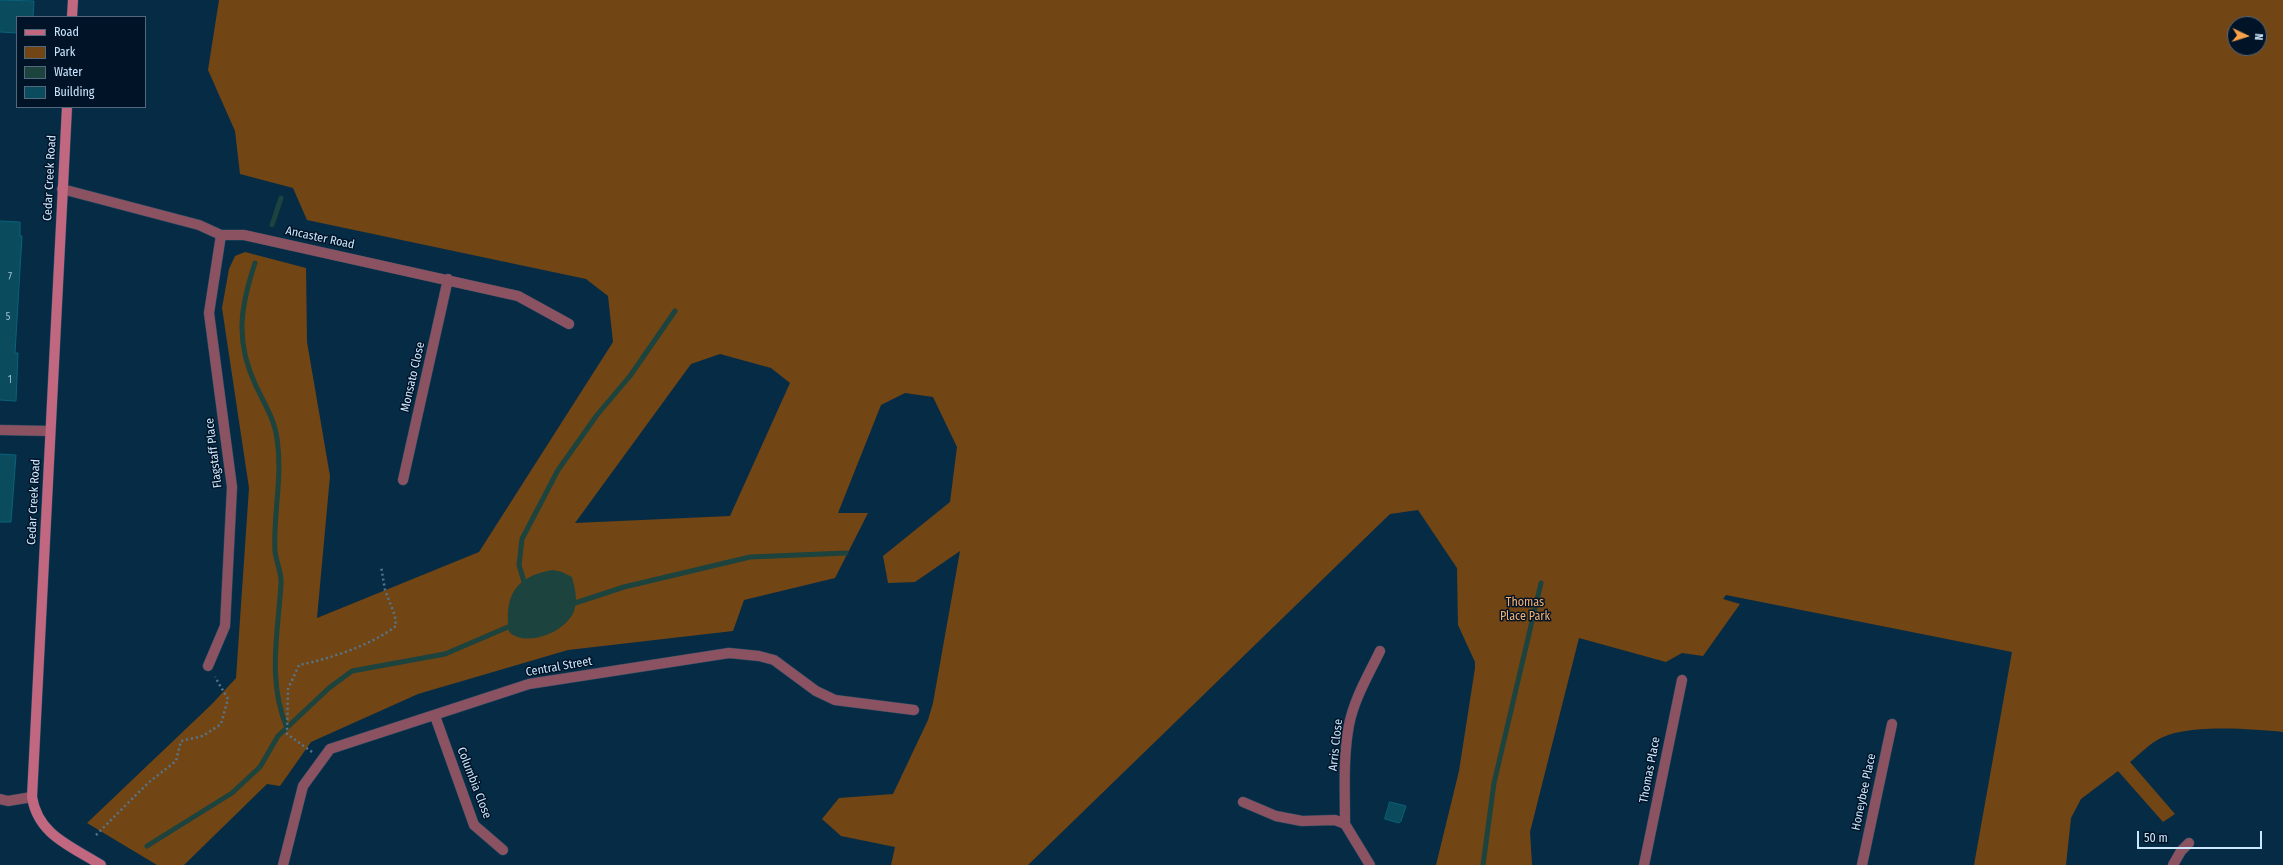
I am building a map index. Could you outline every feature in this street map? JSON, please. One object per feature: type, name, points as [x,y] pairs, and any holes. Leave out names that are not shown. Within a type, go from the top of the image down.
[{"type":"street","points":[[72,16],[73,0]]},
{"type":"street","name":"Cedar Creek Road","points":[[67,108],[32,797],[38,820],[46,829],[100,865]]},
{"type":"street","name":"Ancaster Road","points":[[62,189],[199,225],[221,235],[244,235],[448,279],[518,296],[570,324]]},
{"type":"street","name":"Flagstaff Place","points":[[208,666],[225,626],[232,487],[209,313],[221,235]]},
{"type":"street","name":"Monsato Close","points":[[402,480],[448,279]]},
{"type":"street","points":[[0,430],[50,431]]},
{"type":"street","name":"Arris Close","points":[[1345,824],[1346,748],[1349,724],[1358,697],[1380,650]]},
{"type":"street","name":"Central Street","points":[[283,865],[303,786],[330,749],[435,716],[529,684],[729,653],[759,656],[774,660],[816,691],[835,700],[914,710]]},
{"type":"street","name":"Thomas Place","points":[[1644,865],[1682,680]]},
{"type":"street","name":"Columbia Close","points":[[435,716],[474,825],[503,850]]},
{"type":"street","name":"Honeybee Place","points":[[1862,865],[1892,724]]},
{"type":"street","points":[[0,799],[8,801],[32,797]]},
{"type":"street","points":[[1243,802],[1276,816],[1302,821],[1335,820],[1345,824],[1370,865]]},
{"type":"street","points":[[2173,865],[2180,851],[2189,843]]},
{"type":"path","points":[[322,760],[287,734],[288,689],[299,665],[328,658],[386,634],[396,626],[395,616],[385,590],[381,566]]},
{"type":"path","points":[[96,835],[148,783],[176,761],[181,741],[203,736],[220,724],[228,699],[208,666]]},
{"type":"green space","name":"Thomas Place Park","points":[[219,0],[2283,0],[2283,732],[2238,729],[2204,729],[2173,734],[2161,738],[2130,762],[2175,814],[2163,822],[2118,771],[2081,799],[2071,818],[2066,865],[1974,865],[2012,652],[1726,595],[1723,599],[1740,604],[1703,656],[1682,653],[1666,662],[1579,638],[1530,832],[1532,865],[1436,865],[1459,771],[1475,662],[1458,625],[1457,568],[1418,510],[1390,514],[1028,865],[891,865],[895,847],[841,836],[822,819],[839,798],[893,794],[928,720],[933,703],[960,551],[915,582],[888,583],[883,556],[950,502],[957,447],[933,397],[905,393],[881,405],[838,513],[868,513],[835,578],[744,600],[733,631],[568,650],[418,694],[311,742],[280,786],[267,784],[184,865],[157,865],[87,823],[212,704],[236,678],[249,488],[222,308],[229,269],[235,256],[245,252],[306,268],[307,342],[330,476],[317,618],[479,552],[613,342],[608,296],[586,279],[307,220],[293,188],[240,174],[235,131],[208,70]],"holes":[[[720,354],[771,368],[790,383],[730,516],[575,523],[691,364]]]},
{"type":"water","points":[[553,570],[562,572],[572,577],[576,602],[570,619],[555,631],[545,635],[535,638],[517,637],[509,632],[508,619],[508,608],[515,590],[529,577]]},
{"type":"building","points":[[0,0],[34,1],[33,16],[16,16],[16,33],[0,32]]},
{"type":"building","points":[[0,221],[20,222],[20,236],[22,236],[15,353],[18,353],[16,401],[0,400]]},
{"type":"building","points":[[0,454],[16,455],[11,522],[0,522]]},
{"type":"building","points":[[1390,802],[1406,806],[1399,823],[1385,819]]},
{"type":"waterway","points":[[272,225],[281,198]]},
{"type":"waterway","points":[[255,263],[243,310],[242,340],[249,370],[272,418],[279,453],[275,551],[281,580],[275,657],[277,693],[287,728]]},
{"type":"waterway","points":[[525,585],[519,565],[522,539],[558,470],[597,415],[630,376],[675,311]]},
{"type":"waterway","points":[[569,605],[624,587],[750,557],[846,553]]},
{"type":"waterway","points":[[1483,865],[1494,783],[1541,583]]},
{"type":"waterway","points":[[147,846],[232,793],[260,767],[278,736],[329,688],[352,671],[445,654],[515,624]]}]
